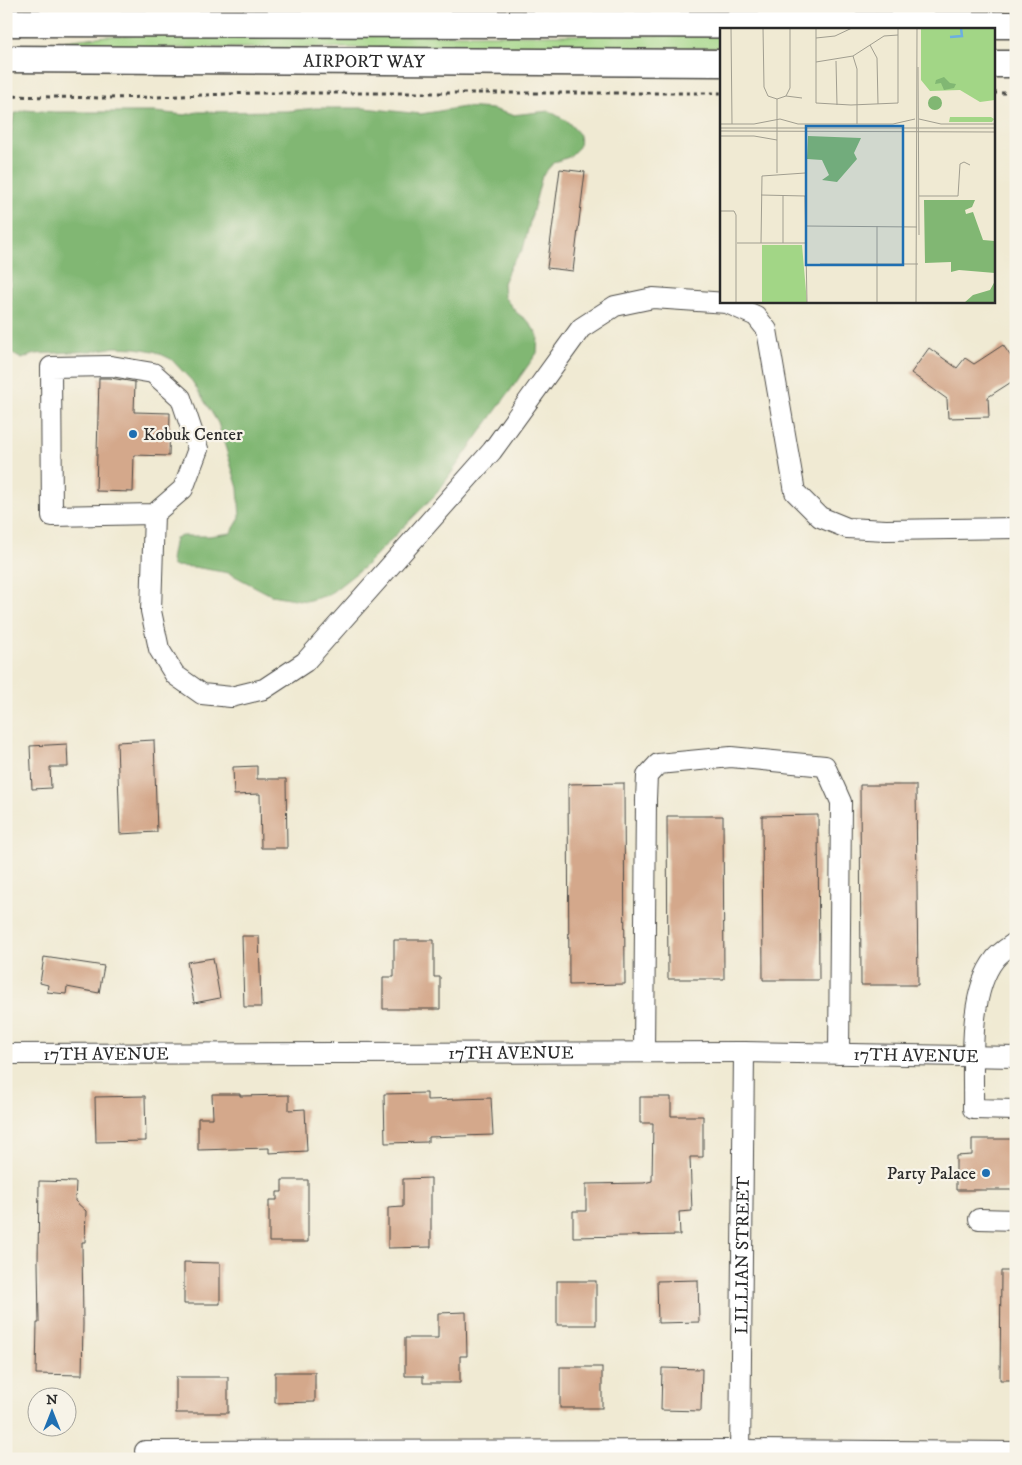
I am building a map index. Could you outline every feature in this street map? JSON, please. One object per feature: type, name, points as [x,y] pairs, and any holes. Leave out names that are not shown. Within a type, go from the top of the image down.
[{"type":"main road","points":[[6,23],[1016,25]]},
{"type":"main road","name":"AIRPORT WAY","points":[[6,59],[720,63]]},
{"type":"main road","points":[[994,64],[1016,64]]},
{"type":"street","points":[[154,514],[52,516],[51,367],[111,366],[153,373],[181,398],[198,449],[183,489],[154,514],[152,611],[159,649],[175,675],[202,694],[231,697],[264,689],[305,662],[492,451],[581,328],[615,306],[653,298],[728,303],[756,316],[766,330],[794,492],[820,517],[847,528],[886,530],[1016,528]]},
{"type":"street","points":[[644,1052],[647,776],[658,764],[731,757],[825,766],[841,802],[839,1054]]},
{"type":"street","points":[[1016,942],[995,958],[981,984],[975,1013],[973,1109],[1016,1110]]},
{"type":"street","name":"17TH AVENUE","points":[[6,1054],[744,1052],[1016,1057]]},
{"type":"street","name":"LILLIAN STREET","points":[[740,1454],[744,1052]]},
{"type":"street","points":[[979,1219],[1016,1220]]},
{"type":"street","points":[[145,1451],[740,1454],[1016,1452]]},
{"type":"path","points":[[6,96],[113,98],[263,93],[720,93]]},
{"type":"path","points":[[994,93],[1016,93]]},
{"type":"green space","points":[[720,35],[720,48],[65,48],[65,41],[106,36]]},
{"type":"green space","points":[[464,107],[492,109],[512,115],[549,111],[567,121],[580,135],[579,147],[569,157],[554,162],[542,176],[523,249],[511,265],[503,283],[504,297],[517,313],[529,322],[538,336],[537,353],[437,493],[364,567],[328,595],[306,601],[271,595],[229,573],[194,567],[173,566],[171,560],[175,538],[231,533],[240,518],[238,488],[218,423],[192,381],[171,359],[154,351],[115,347],[94,351],[34,354],[22,359],[11,353],[11,199],[6,173],[14,114],[24,110],[55,112],[155,112],[185,115],[197,112],[364,108],[421,114]]},
{"type":"building","points":[[560,169],[585,172],[573,271],[547,268]]},
{"type":"building","points":[[1003,345],[1016,364],[1016,379],[988,397],[989,417],[948,418],[947,399],[911,373],[929,348],[957,368],[965,358],[974,364]]},
{"type":"building","name":"Kobuk Center","points":[[99,378],[135,382],[134,412],[170,413],[169,456],[134,455],[133,492],[96,491]]},
{"type":"building","points":[[154,740],[157,832],[120,834],[117,742]]},
{"type":"building","points":[[67,744],[68,767],[50,767],[51,788],[32,789],[30,746]]},
{"type":"building","points":[[257,766],[257,779],[286,779],[287,848],[261,848],[260,794],[234,795],[233,767]]},
{"type":"building","points":[[624,783],[625,984],[569,985],[568,784]]},
{"type":"building","points":[[860,785],[916,785],[918,985],[861,985]]},
{"type":"building","points":[[818,815],[819,980],[763,980],[762,816]]},
{"type":"building","points":[[667,816],[723,816],[724,979],[668,979]]},
{"type":"building","points":[[242,936],[259,936],[261,1007],[244,1007]]},
{"type":"building","points":[[394,940],[434,940],[434,977],[440,977],[440,1009],[383,1009],[383,977],[394,977]]},
{"type":"building","points":[[44,957],[104,966],[99,993],[67,987],[66,994],[47,992],[48,985],[40,983]]},
{"type":"building","points":[[213,958],[220,998],[194,1003],[187,962]]},
{"type":"building","points":[[427,1093],[427,1100],[491,1098],[493,1135],[428,1137],[428,1142],[385,1143],[384,1094]]},
{"type":"building","points":[[212,1094],[240,1094],[240,1096],[289,1095],[289,1110],[305,1109],[307,1151],[269,1153],[269,1148],[198,1150],[198,1118],[213,1118]]},
{"type":"building","points":[[145,1096],[146,1141],[96,1142],[95,1097]]},
{"type":"building","points":[[640,1097],[671,1097],[671,1116],[703,1116],[703,1157],[690,1157],[692,1211],[679,1212],[680,1235],[573,1237],[573,1211],[586,1211],[586,1184],[644,1183],[652,1181],[653,1123],[640,1123]]},
{"type":"building","name":"Party Palace","points":[[972,1139],[1016,1139],[1016,1190],[956,1190],[956,1156],[972,1155]]},
{"type":"building","points":[[431,1178],[431,1247],[388,1248],[388,1208],[403,1207],[403,1179]]},
{"type":"building","points":[[282,1180],[308,1180],[308,1242],[269,1242],[269,1200],[277,1200],[277,1192],[282,1192]]},
{"type":"building","points":[[39,1181],[76,1182],[75,1201],[86,1211],[85,1242],[82,1242],[82,1375],[36,1374],[37,1323],[39,1323]]},
{"type":"building","points":[[184,1262],[220,1263],[220,1304],[184,1304]]},
{"type":"building","points":[[1001,1271],[1016,1271],[1016,1380],[1000,1380]]},
{"type":"building","points":[[698,1280],[699,1322],[658,1323],[657,1281]]},
{"type":"building","points":[[557,1281],[596,1281],[596,1325],[557,1325]]},
{"type":"building","points":[[466,1312],[467,1356],[460,1356],[460,1383],[423,1383],[423,1376],[405,1376],[405,1338],[438,1338],[438,1313]]},
{"type":"building","points":[[560,1367],[602,1367],[602,1408],[560,1408]]},
{"type":"building","points":[[662,1368],[702,1369],[701,1411],[661,1410]]},
{"type":"building","points":[[275,1372],[315,1372],[315,1402],[275,1403]]},
{"type":"building","points":[[176,1377],[228,1377],[228,1413],[176,1413]]},
{"type":"place","name":"Kobuk Center","points":[[133,434]]},
{"type":"place","name":"Party Palace","points":[[986,1173]]}]
